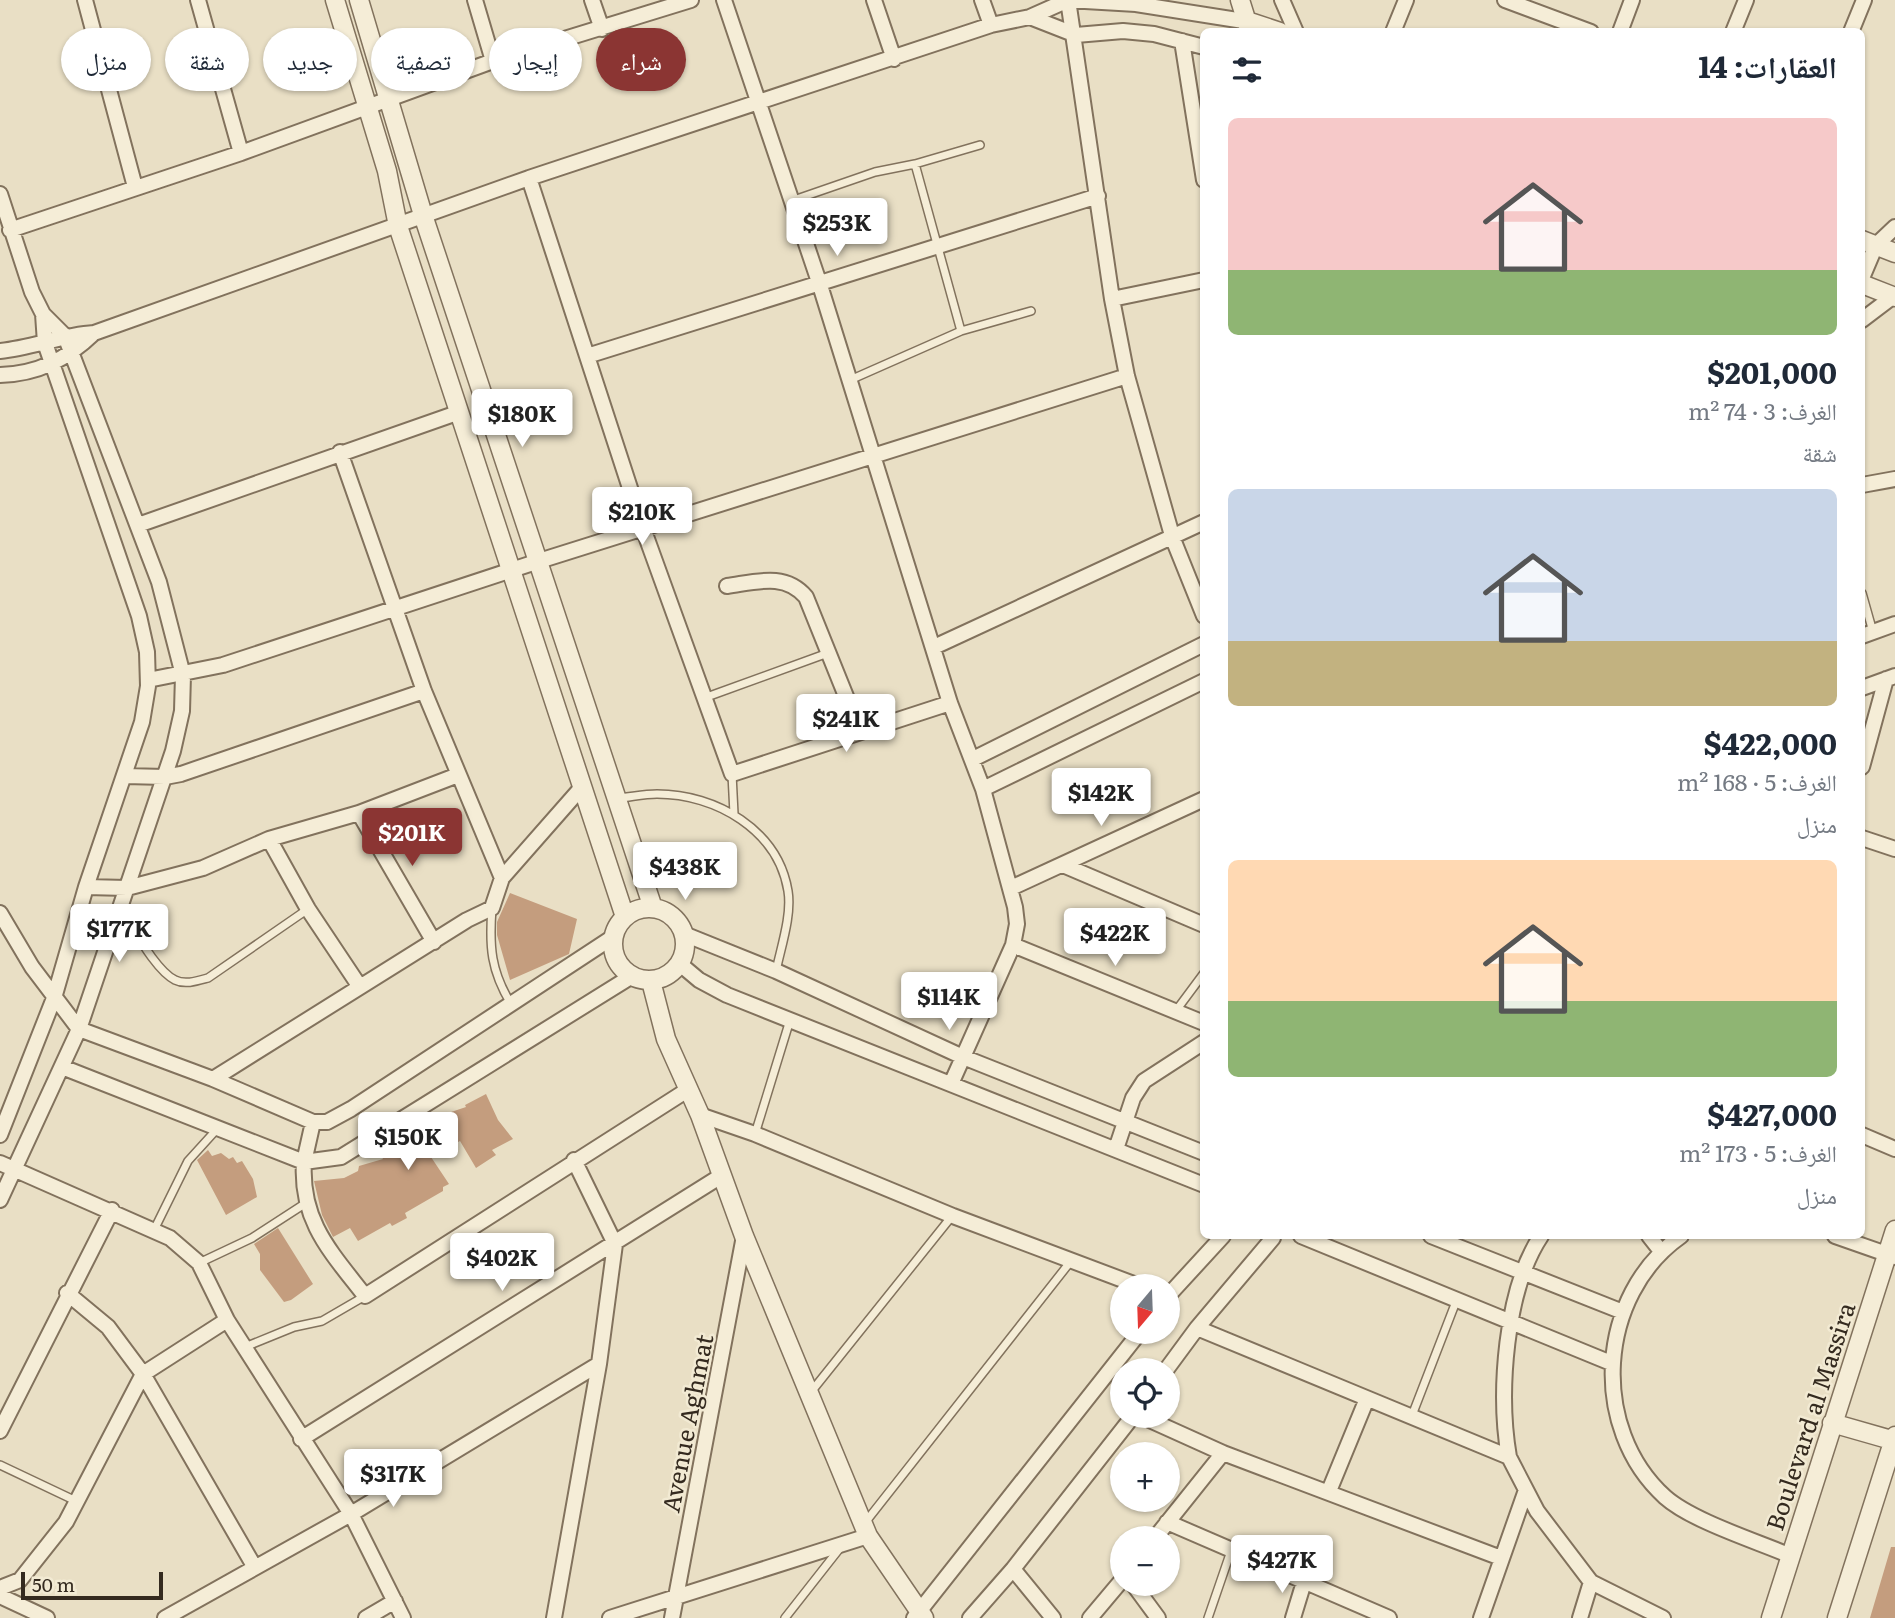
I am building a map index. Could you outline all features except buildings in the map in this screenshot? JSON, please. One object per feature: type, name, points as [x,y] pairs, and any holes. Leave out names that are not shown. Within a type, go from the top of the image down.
[{"type":"street","points":[[85,0],[135,187]]},
{"type":"street","points":[[198,0],[241,153]]},
{"type":"street","points":[[335,0],[387,171],[398,226],[457,413],[625,917]]},
{"type":"street","points":[[359,0],[423,215],[653,908]]},
{"type":"street","points":[[475,0],[489,47]]},
{"type":"street","points":[[592,0],[602,28]]},
{"type":"street","points":[[605,28],[691,0]]},
{"type":"street","points":[[724,0],[819,282],[950,703],[973,759],[1012,888],[1017,924],[1013,945],[951,1084]]},
{"type":"street","points":[[874,0],[894,60]]},
{"type":"street","points":[[982,0],[991,25]]},
{"type":"street","points":[[0,351],[45,343],[65,336],[94,333],[529,178],[894,60],[991,25],[1030,17],[1068,0],[1136,4],[1250,27]]},
{"type":"street","points":[[1068,0],[1076,35],[1112,299],[1127,376],[1173,539],[1200,603]]},
{"type":"street","points":[[1240,0],[1250,27]]},
{"type":"street","points":[[1282,0],[1294,28]]},
{"type":"street","points":[[1395,28],[1406,0]]},
{"type":"street","points":[[1505,0],[1580,28]]},
{"type":"street","points":[[1622,28],[1632,0]]},
{"type":"street","points":[[1735,28],[1746,0]]},
{"type":"street","points":[[1853,28],[1864,0]]},
{"type":"street","points":[[1030,17],[1076,35],[1123,31],[1200,46]]},
{"type":"street","points":[[1182,41],[1200,155]]},
{"type":"street","points":[[10,230],[241,153],[489,62]]},
{"type":"street","points":[[529,178],[643,528],[732,774],[950,703]]},
{"type":"street","points":[[0,194],[21,264],[43,314],[45,343],[139,616],[147,652],[148,680],[142,722],[86,887],[54,998],[0,1135]]},
{"type":"street","points":[[587,356],[1098,196]]},
{"type":"street","points":[[1865,263],[1869,243],[1895,227]]},
{"type":"street","points":[[1869,243],[1895,253]]},
{"type":"street","points":[[1112,299],[1200,281]]},
{"type":"street","points":[[1865,285],[1895,297]]},
{"type":"street","points":[[1865,318],[1895,297]]},
{"type":"street","points":[[0,1200],[79,1029],[165,777],[182,711],[183,675],[159,582],[65,336],[43,314]]},
{"type":"street","points":[[0,376],[52,364],[72,354],[94,333]]},
{"type":"street","points":[[148,680],[223,665],[539,561],[1127,376]]},
{"type":"street","points":[[138,525],[457,413]]},
{"type":"street","points":[[340,452],[424,691],[502,878]]},
{"type":"street","points":[[1865,484],[1895,479]]},
{"type":"street","points":[[934,647],[1173,539],[1200,524]]},
{"type":"street","points":[[727,586],[771,579],[789,582],[806,597],[860,731]]},
{"type":"street","points":[[1868,634],[1895,624]]},
{"type":"street","points":[[973,759],[1200,646]]},
{"type":"street","points":[[1865,687],[1890,678]]},
{"type":"street","points":[[1865,758],[1890,678]]},
{"type":"street","points":[[982,789],[1200,683]]},
{"type":"street","points":[[125,776],[165,777],[202,767],[424,691]]},
{"type":"street","points":[[86,887],[127,888],[203,868],[269,839],[359,813],[458,775]]},
{"type":"street","points":[[213,1079],[492,908],[502,878],[582,787]]},
{"type":"street","points":[[1012,888],[1200,801]]},
{"type":"street","points":[[359,813],[434,942]]},
{"type":"street","points":[[269,839],[308,909],[360,987]]},
{"type":"street","points":[[1865,839],[1895,849]]},
{"type":"street","points":[[1063,865],[1200,923]]},
{"type":"street","points":[[0,913],[54,998],[79,1029],[213,1079],[313,1122],[336,1119],[613,937],[625,917],[644,908],[653,908],[671,915],[684,934],[685,950],[680,964],[668,975],[651,981],[632,976],[617,960],[613,937]]},
{"type":"street","points":[[684,934],[776,971],[963,1058],[1200,1151]]},
{"type":"street","points":[[1013,945],[1200,1022]]},
{"type":"street","points":[[680,964],[699,980],[727,995],[1200,1183]]},
{"type":"street","points":[[62,1067],[304,1162],[341,1157],[632,976]]},
{"type":"street","points":[[651,981],[666,1039],[700,1115],[744,1236],[866,1530],[919,1616],[1131,1344]]},
{"type":"street","points":[[1116,1149],[1144,1081],[1200,1045]]},
{"type":"street","points":[[313,1122],[304,1162],[302,1188],[306,1203],[321,1238],[365,1296],[689,1089]]},
{"type":"street","points":[[700,1115],[755,1134],[953,1216],[1110,1275]]},
{"type":"street","points":[[1865,1136],[1895,1149]]},
{"type":"street","points":[[554,1618],[599,1364],[615,1244],[574,1160]]},
{"type":"street","points":[[0,1163],[15,1172],[111,1209],[170,1238],[199,1263],[226,1320],[351,1514],[403,1618]]},
{"type":"street","points":[[301,1439],[721,1176]]},
{"type":"street","points":[[0,1431],[111,1209]]},
{"type":"street","name":"Boulevard al Massira","points":[[1771,1618],[1832,1423],[1891,1256],[1895,1230]]},
{"type":"street","name":"Avenue Aghmat","points":[[672,1618],[744,1236]]},
{"type":"street","points":[[1180,1283],[1220,1239]]},
{"type":"street","points":[[1175,1358],[1268,1239]]},
{"type":"street","points":[[1307,1239],[1513,1320],[1611,1363]]},
{"type":"street","points":[[1438,1239],[1623,1312]]},
{"type":"street","points":[[1540,1239],[1523,1273],[1503,1373],[1503,1423],[1509,1457],[1564,1549],[1591,1582],[1663,1618]]},
{"type":"street","points":[[1651,1239],[1660,1250]]},
{"type":"street","points":[[1676,1239],[1660,1250],[1623,1312],[1611,1363],[1614,1404],[1622,1435],[1637,1466],[1667,1498],[1703,1518],[1791,1556]]},
{"type":"street","points":[[1843,1239],[1891,1256]]},
{"type":"street","points":[[67,1293],[108,1327],[143,1374],[254,1566]]},
{"type":"street","points":[[0,1588],[20,1580],[66,1522],[143,1374],[226,1320]]},
{"type":"street","points":[[1196,1328],[1366,1401],[1509,1457]]},
{"type":"street","points":[[165,1618],[351,1514],[599,1364]]},
{"type":"street","points":[[1329,1491],[1366,1401]]},
{"type":"street","points":[[1832,1423],[1895,1439],[1838,1618]]},
{"type":"street","points":[[970,1618],[1013,1569],[1124,1428]]},
{"type":"street","points":[[1168,1428],[1223,1453],[1501,1558]]},
{"type":"street","points":[[1164,1526],[1223,1453]]},
{"type":"street","points":[[1481,1618],[1527,1490]]},
{"type":"street","points":[[1167,1522],[1389,1618]]},
{"type":"street","points":[[610,1618],[843,1545],[866,1530]]},
{"type":"street","points":[[1013,1569],[1053,1618]]},
{"type":"street","points":[[1293,1618],[1304,1582]]},
{"type":"street","points":[[1580,1618],[1591,1582]]},
{"type":"street","points":[[1090,1618],[1110,1594]]},
{"type":"street","points":[[0,1596],[47,1618]]},
{"type":"street","points":[[1142,1596],[1158,1618]]},
{"type":"street","points":[[366,1618],[395,1601]]},
{"type":"lane","points":[[791,201],[875,172],[915,164],[980,145]]},
{"type":"lane","points":[[915,164],[961,331]]},
{"type":"lane","points":[[849,380],[961,331],[1031,312]]},
{"type":"lane","points":[[1865,614],[1868,634]]},
{"type":"lane","points":[[704,698],[829,653]]},
{"type":"lane","points":[[732,774],[734,814]]},
{"type":"lane","points":[[618,798],[657,794],[694,800],[734,814],[763,836],[778,857],[789,893],[776,971]]},
{"type":"lane","points":[[120,908],[162,971],[177,981],[190,983],[208,978],[308,909]]},
{"type":"lane","points":[[492,908],[489,939],[497,979],[511,1004]]},
{"type":"lane","points":[[1175,1012],[1200,979]]},
{"type":"lane","points":[[755,1134],[790,1020]]},
{"type":"lane","points":[[154,1230],[188,1161],[218,1128]]},
{"type":"lane","points":[[199,1263],[252,1238],[306,1203]]},
{"type":"lane","points":[[810,1393],[953,1216]]},
{"type":"lane","points":[[866,1530],[1071,1261]]},
{"type":"lane","points":[[245,1347],[294,1327],[322,1321],[365,1296]]},
{"type":"lane","points":[[1411,1418],[1457,1298]]},
{"type":"lane","points":[[0,1465],[76,1500]]},
{"type":"lane","points":[[785,1618],[843,1545]]},
{"type":"lane","points":[[1208,1618],[1231,1551]]}]
